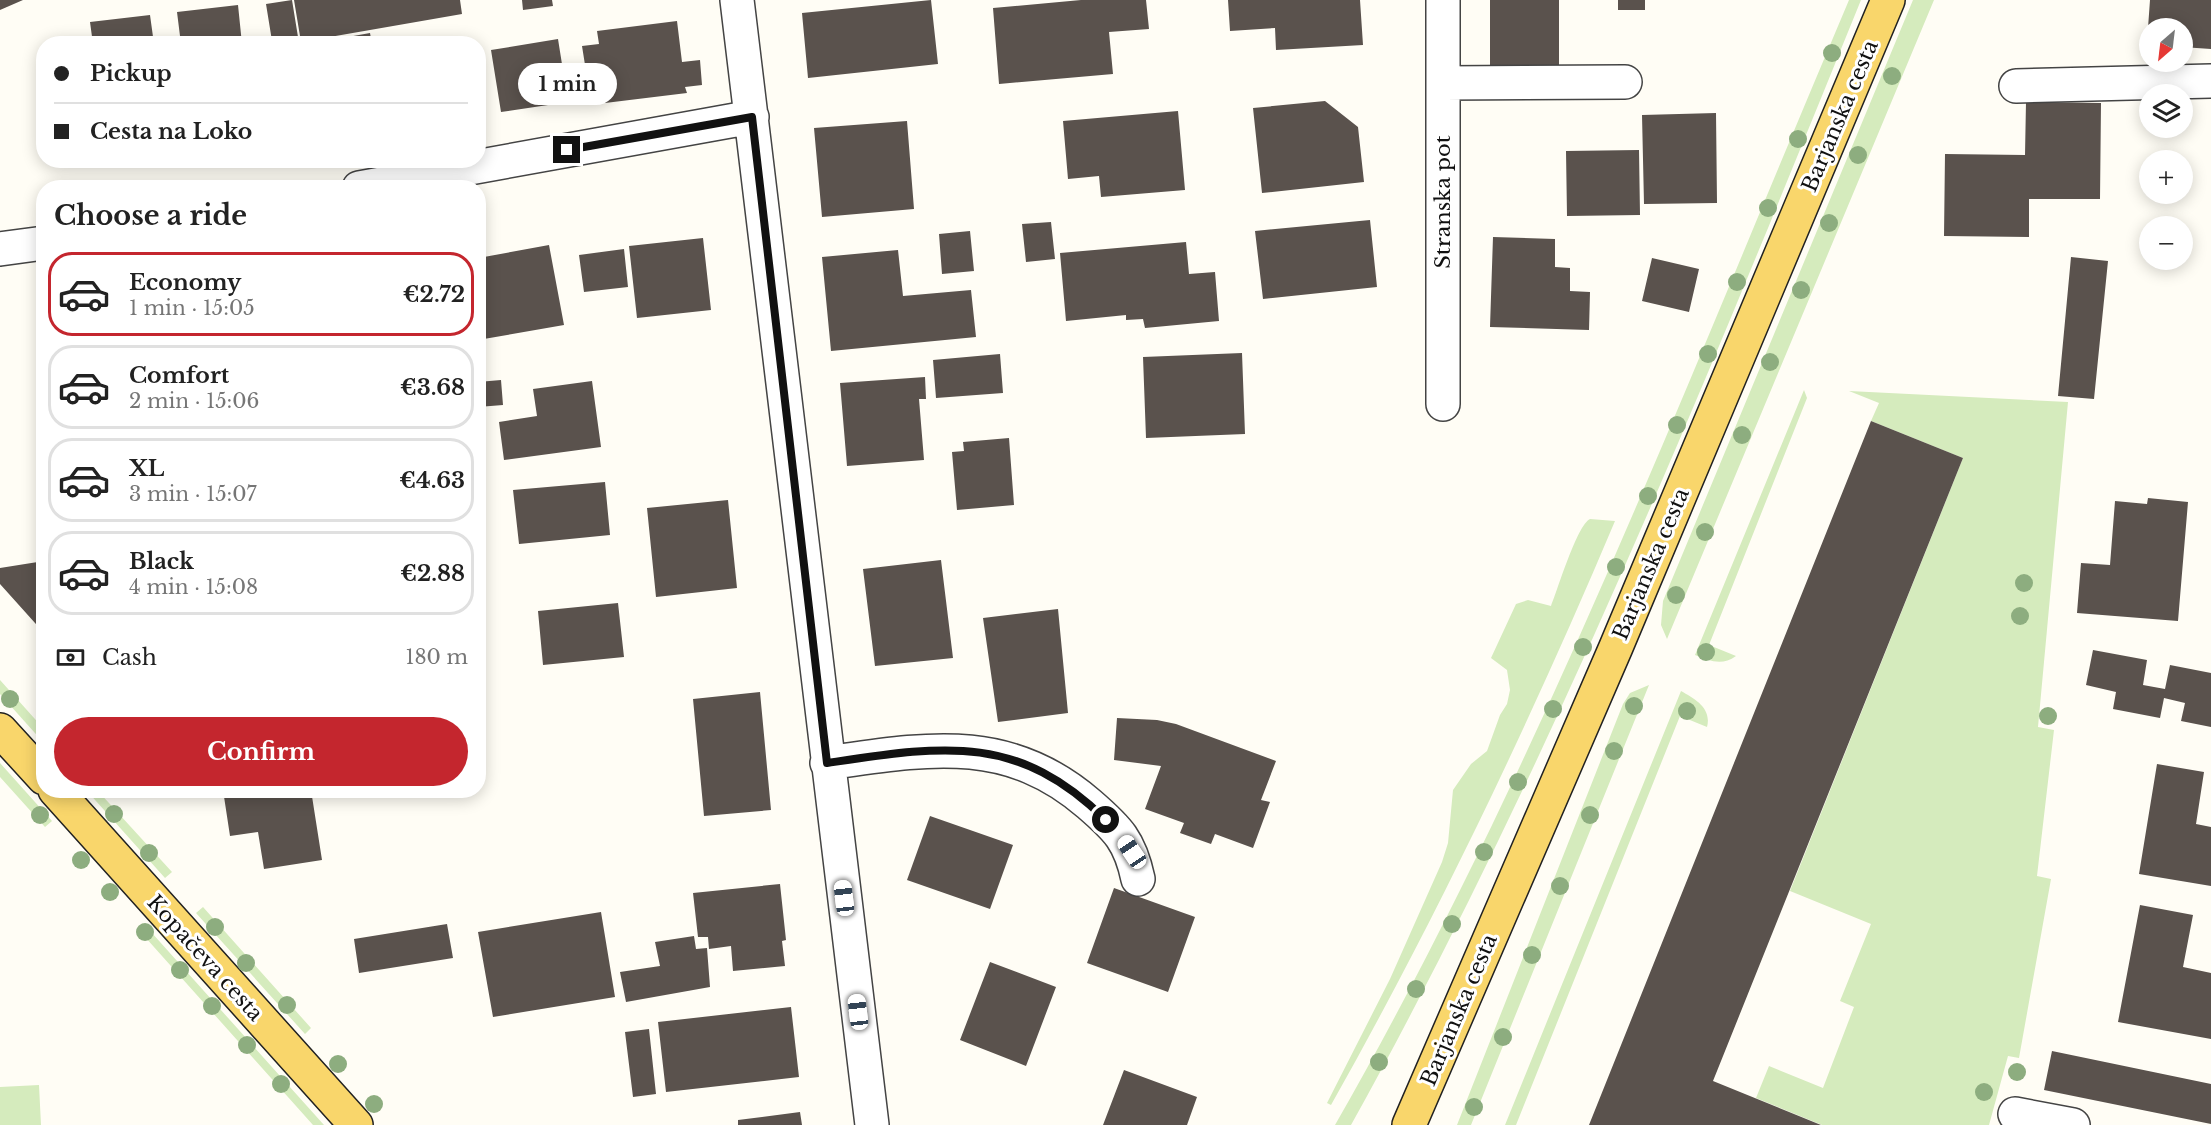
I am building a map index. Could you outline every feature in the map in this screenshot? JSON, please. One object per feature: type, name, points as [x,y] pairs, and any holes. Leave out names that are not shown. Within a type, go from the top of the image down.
[{"type":"main road","name":"Barjanska cesta","points":[[1409,1125],[1616,647],[1888,0]]},
{"type":"main road","points":[[0,730],[36,769]]},
{"type":"main road","name":"Kopačeva cesta","points":[[62,798],[356,1125]]},
{"type":"street","points":[[737,0],[872,1125]]},
{"type":"street","name":"Stranska pot","points":[[1443,0],[1443,404]]},
{"type":"street","points":[[2016,86],[2211,81]]},
{"type":"street","points":[[1444,83],[1625,82]]},
{"type":"street","points":[[486,165],[752,117]]},
{"type":"street","points":[[403,180],[470,168]]},
{"type":"street","points":[[0,249],[36,244]]},
{"type":"street","points":[[827,763],[891,754],[956,749],[993,753],[1034,767],[1068,785],[1119,833],[1132,852],[1138,879]]},
{"type":"street","points":[[2015,1114],[2073,1125]]},
{"type":"green space","points":[[1849,0],[1861,0],[1684,428],[1559,711],[1424,989],[1351,1125],[1335,1125],[1409,989],[1479,851],[1545,712],[1670,428]]},
{"type":"green space","points":[[1913,0],[1934,0],[1667,639],[1661,625],[1663,601]]},
{"type":"green space","points":[[1804,390],[1807,398],[1709,645],[1736,656],[1721,662],[1695,655]]},
{"type":"green space","points":[[1849,391],[2068,402],[2038,727],[2054,730],[2037,876],[2051,879],[2019,1058],[2008,1056],[1989,1125],[1822,1125],[1756,1098],[1769,1066],[1823,1088],[1854,1007],[1840,1001],[1871,924],[1790,891],[1963,458],[1871,421],[1879,403]]},
{"type":"green space","points":[[1590,519],[1615,521],[1550,670],[1481,817],[1408,962],[1331,1105],[1327,1103],[1390,979],[1442,862],[1448,843],[1453,790],[1471,764],[1487,751],[1500,715],[1507,704],[1510,690],[1507,670],[1491,658],[1516,604],[1528,600],[1551,606],[1579,533]]},
{"type":"green space","points":[[0,680],[36,720],[36,734],[0,694]]},
{"type":"green space","points":[[1649,685],[1471,1125],[1457,1125],[1623,704],[1630,693]]},
{"type":"green space","points":[[1681,691],[1705,709],[1707,727],[1680,716],[1516,1125],[1505,1125]]},
{"type":"green space","points":[[0,763],[52,821],[45,827],[0,777]]},
{"type":"green space","points":[[93,798],[104,798],[172,872],[165,878]]},
{"type":"green space","points":[[203,907],[311,1028],[305,1034],[196,913]]},
{"type":"green space","points":[[143,923],[324,1125],[313,1125],[137,928]]},
{"type":"green space","points":[[39,1085],[41,1125],[0,1125],[0,1087]]},
{"type":"building","points":[[0,0],[23,0],[0,10]]},
{"type":"building","points":[[292,0],[298,36],[271,36],[266,4]]},
{"type":"building","points":[[294,0],[460,0],[462,14],[336,36],[300,36]]},
{"type":"building","points":[[522,0],[552,0],[553,6],[523,10]]},
{"type":"building","points":[[931,0],[938,64],[808,78],[802,13]]},
{"type":"building","points":[[1081,0],[1146,0],[1149,29],[1109,32],[1113,74],[999,84],[993,8]]},
{"type":"building","points":[[1228,0],[1360,0],[1363,45],[1276,50],[1275,28],[1230,31]]},
{"type":"building","points":[[1490,0],[1559,0],[1559,67],[1490,66]]},
{"type":"building","points":[[1618,0],[1645,0],[1645,10],[1618,10]]},
{"type":"building","points":[[2150,0],[2211,0],[2211,49],[2193,48],[2193,18],[2149,18]]},
{"type":"building","points":[[238,5],[241,36],[180,36],[177,12]]},
{"type":"building","points":[[150,15],[153,36],[92,36],[90,22]]},
{"type":"building","points":[[677,21],[682,62],[700,60],[702,85],[685,87],[687,93],[605,103],[604,88],[589,90],[582,46],[599,44],[597,31]]},
{"type":"building","points":[[370,33],[371,36],[353,36]]},
{"type":"building","points":[[558,39],[568,102],[501,112],[491,50]]},
{"type":"building","points":[[1325,101],[1358,127],[1364,182],[1262,193],[1253,108]]},
{"type":"building","points":[[2026,102],[2101,103],[2100,199],[2029,199],[2029,237],[1944,236],[1945,154],[2025,155]]},
{"type":"building","points":[[1178,111],[1185,190],[1101,197],[1099,176],[1068,179],[1063,121]]},
{"type":"building","points":[[1716,113],[1717,203],[1644,204],[1642,115]]},
{"type":"building","points":[[907,121],[914,209],[822,217],[814,128]]},
{"type":"building","points":[[1639,150],[1640,215],[1567,216],[1566,151]]},
{"type":"building","points":[[1370,220],[1377,287],[1263,299],[1255,231]]},
{"type":"building","points":[[1051,222],[1055,259],[1026,262],[1022,224]]},
{"type":"building","points":[[970,231],[974,271],[942,274],[939,234]]},
{"type":"building","points":[[1493,237],[1555,239],[1555,267],[1570,268],[1570,291],[1590,292],[1589,330],[1490,327]]},
{"type":"building","points":[[703,238],[711,310],[637,318],[629,246]]},
{"type":"building","points":[[1186,242],[1189,274],[1215,272],[1219,321],[1145,328],[1143,319],[1126,320],[1126,315],[1066,321],[1060,253]]},
{"type":"building","points":[[549,245],[564,325],[486,339],[486,257]]},
{"type":"building","points":[[624,249],[628,287],[584,292],[579,255]]},
{"type":"building","points":[[898,250],[903,296],[971,290],[976,337],[831,351],[822,257]]},
{"type":"building","points":[[2071,257],[2108,261],[2094,399],[2058,396]]},
{"type":"building","points":[[1652,258],[1699,269],[1689,312],[1642,301]]},
{"type":"building","points":[[1242,353],[1245,434],[1146,438],[1143,357]]},
{"type":"building","points":[[1000,354],[1003,393],[936,398],[933,360]]},
{"type":"building","points":[[925,377],[926,399],[919,399],[924,460],[847,466],[840,383]]},
{"type":"building","points":[[501,380],[503,405],[486,406],[486,381]]},
{"type":"building","points":[[592,381],[601,447],[504,460],[499,422],[537,416],[533,389]]},
{"type":"building","points":[[1871,421],[1963,458],[1713,1081],[1821,1125],[1589,1125]]},
{"type":"building","points":[[1009,438],[1014,505],[957,510],[952,452],[964,451],[963,442]]},
{"type":"building","points":[[605,482],[610,535],[519,544],[513,490]]},
{"type":"building","points":[[2148,498],[2188,502],[2178,621],[2077,613],[2081,563],[2110,565],[2115,501],[2147,504]]},
{"type":"building","points":[[728,500],[737,588],[656,597],[647,508]]},
{"type":"building","points":[[941,560],[953,658],[875,666],[863,569]]},
{"type":"building","points":[[36,562],[36,624],[0,584],[0,568]]},
{"type":"building","points":[[618,603],[624,657],[543,665],[538,611]]},
{"type":"building","points":[[1058,609],[1068,713],[998,722],[983,618]]},
{"type":"building","points":[[2093,650],[2147,660],[2143,685],[2165,689],[2170,665],[2211,673],[2211,727],[2181,721],[2185,703],[2164,698],[2160,718],[2113,709],[2116,692],[2086,685]]},
{"type":"building","points":[[760,692],[771,810],[704,816],[693,699]]},
{"type":"building","points":[[1117,718],[1157,720],[1176,724],[1276,761],[1261,800],[1270,802],[1253,848],[1215,834],[1211,844],[1180,833],[1184,823],[1145,809],[1161,766],[1114,760]]},
{"type":"building","points":[[2157,764],[2204,772],[2196,824],[2211,827],[2211,886],[2139,874]]},
{"type":"building","points":[[224,798],[312,798],[322,860],[264,869],[258,832],[230,836]]},
{"type":"building","points":[[930,816],[1013,845],[990,909],[907,880]]},
{"type":"building","points":[[780,884],[786,940],[782,941],[785,966],[733,971],[731,946],[709,949],[708,937],[698,937],[693,893]]},
{"type":"building","points":[[1114,888],[1195,917],[1168,992],[1087,963]]},
{"type":"building","points":[[2140,905],[2193,915],[2183,967],[2211,973],[2211,1039],[2118,1022]]},
{"type":"building","points":[[601,912],[615,997],[493,1017],[478,932]]},
{"type":"building","points":[[447,924],[453,958],[359,973],[354,939]]},
{"type":"building","points":[[694,936],[696,949],[707,948],[710,987],[626,1002],[620,972],[660,966],[655,942]]},
{"type":"building","points":[[990,962],[1056,987],[1026,1066],[960,1040]]},
{"type":"building","points":[[791,1007],[799,1077],[666,1092],[658,1022]]},
{"type":"building","points":[[649,1029],[656,1094],[633,1097],[625,1032]]},
{"type":"building","points":[[2052,1051],[2211,1084],[2211,1124],[2044,1090]]},
{"type":"building","points":[[1124,1070],[1197,1097],[1187,1125],[1103,1125]]},
{"type":"building","points":[[800,1112],[802,1125],[738,1125],[738,1120]]},
{"type":"route","points":[[567,150],[752,117],[827,763],[891,754],[956,749],[993,753],[1034,767],[1068,785],[1106,820]]}]
